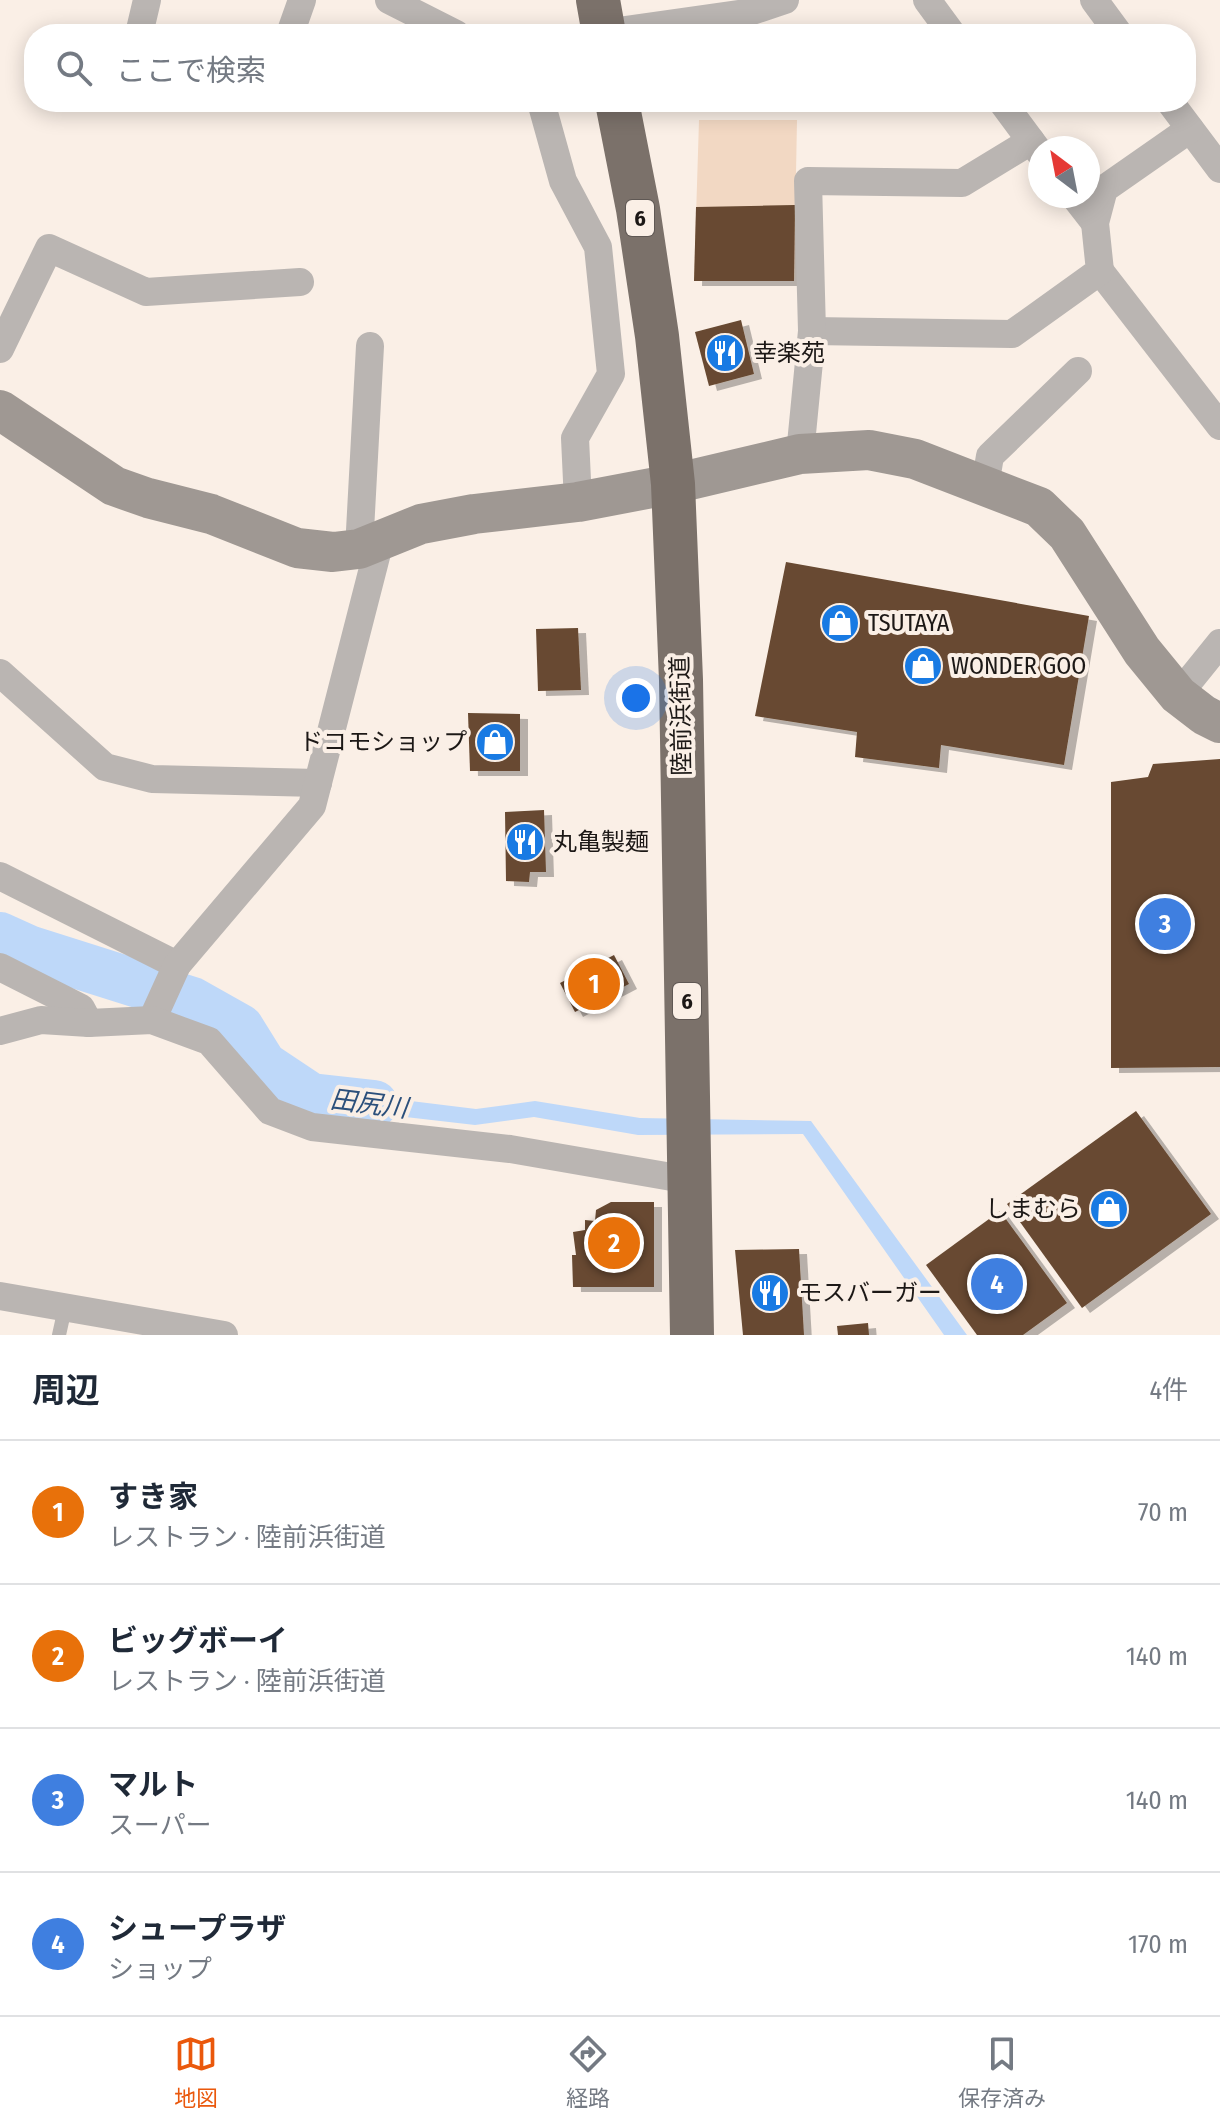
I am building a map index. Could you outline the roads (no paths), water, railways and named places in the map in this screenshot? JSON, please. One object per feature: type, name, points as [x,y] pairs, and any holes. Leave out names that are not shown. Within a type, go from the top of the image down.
[{"type":"highway","name":"陸前浜街道","points":[[619,112],[655,322],[673,484],[681,696],[692,1335]]},
{"type":"street","points":[[141,24],[147,0]]},
{"type":"street","points":[[294,24],[302,0]]},
{"type":"street","points":[[389,0],[436,24]]},
{"type":"street","points":[[602,22],[746,13],[785,0]]},
{"type":"street","points":[[927,0],[945,24]]},
{"type":"street","points":[[1094,0],[1112,24]]},
{"type":"street","points":[[544,112],[563,181],[598,247],[611,374],[575,438],[578,502]]},
{"type":"street","points":[[1009,112],[1028,137]]},
{"type":"street","points":[[1177,112],[1220,169]]},
{"type":"street","points":[[1190,129],[1104,189],[1095,223],[1100,271],[1220,426]]},
{"type":"street","points":[[800,454],[812,331],[808,181],[962,183],[1028,150]]},
{"type":"street","points":[[1083,208],[1095,223]]},
{"type":"street","points":[[0,349],[49,248],[146,292],[300,282]]},
{"type":"street","points":[[812,331],[1012,334],[1100,271]]},
{"type":"street","points":[[155,1014],[174,971],[312,806],[369,545],[370,346]]},
{"type":"street","points":[[985,486],[990,456],[1078,371]]},
{"type":"street","points":[[0,410],[114,486],[211,514],[297,548],[333,552],[369,545],[434,522],[474,514],[578,502],[673,484],[800,454],[869,450],[915,459],[1039,507],[1067,534],[1142,651],[1178,695],[1220,723]]},
{"type":"street","points":[[1178,695],[1220,643]]},
{"type":"street","points":[[0,673],[105,767],[152,779],[318,783]]},
{"type":"street","points":[[0,876],[174,971]]},
{"type":"street","points":[[0,967],[81,1008],[89,1023]]},
{"type":"street","points":[[0,1031],[41,1020],[89,1023],[155,1014],[209,1041],[270,1111],[312,1127],[510,1149],[689,1180]]},
{"type":"street","points":[[2,1294],[62,1322],[223,1335]]},
{"type":"water","points":[[313,1089],[476,1109],[535,1101],[640,1118],[811,1121],[967,1335],[944,1335],[803,1134],[638,1135],[534,1117],[475,1125],[310,1106]]},
{"type":"waterway","name":"田尻川","points":[[0,936],[31,950],[192,1001],[240,1028],[263,1065],[311,1097],[374,1104]]},
{"type":"place","name":"幸楽苑","points":[[725,353]]},
{"type":"place","name":"TSUTAYA","points":[[840,623]]},
{"type":"place","name":"WONDER GOO","points":[[923,666]]},
{"type":"place","name":"ドコモショップ","points":[[495,742]]},
{"type":"place","name":"丸亀製麺","points":[[525,842]]},
{"type":"place","name":"マルト","points":[[1165,924]]},
{"type":"place","name":"すき家","points":[[594,984]]},
{"type":"place","name":"しまむら","points":[[1109,1209]]},
{"type":"place","name":"ビッグボーイ","points":[[614,1243]]},
{"type":"place","name":"シュープラザ","points":[[997,1284]]},
{"type":"place","name":"モスバーガー","points":[[770,1293]]}]
